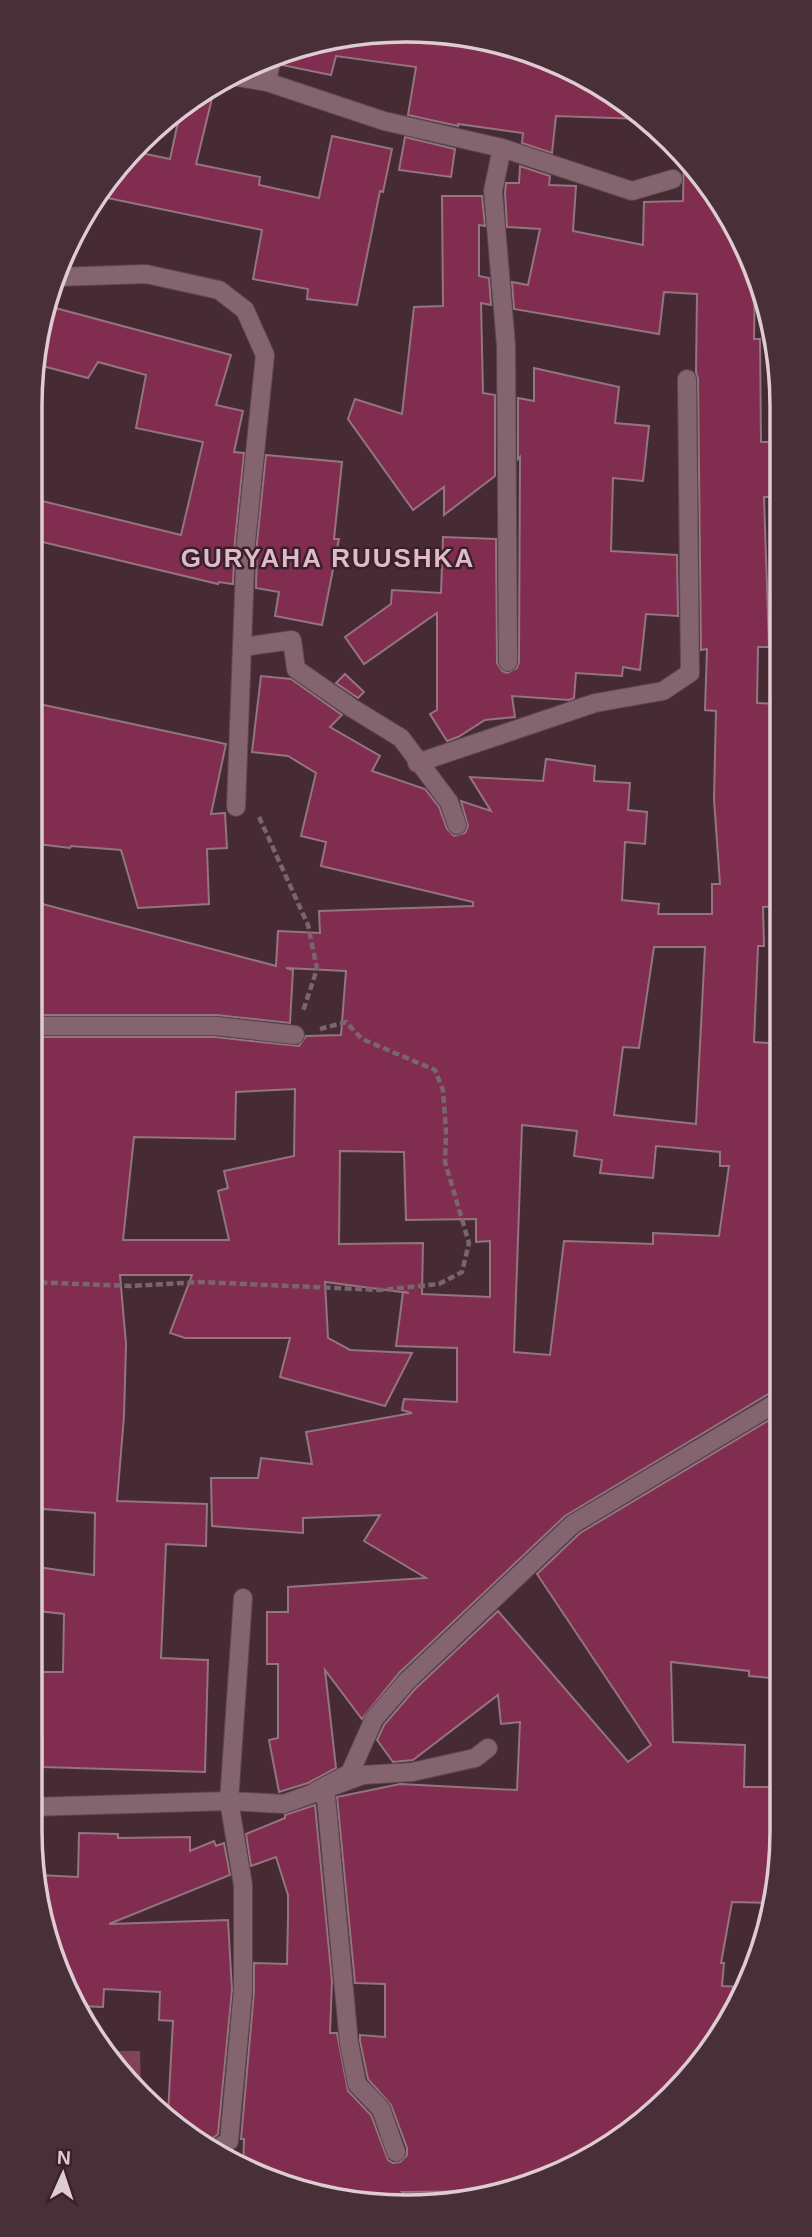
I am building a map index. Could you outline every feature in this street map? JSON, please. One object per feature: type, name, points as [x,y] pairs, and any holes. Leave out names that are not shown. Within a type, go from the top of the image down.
[{"type":"street","points":[[267,82],[270,69]]},
{"type":"street","points":[[248,79],[267,82],[384,121],[502,148],[632,191],[673,178]]},
{"type":"street","points":[[502,148],[493,191],[506,345],[508,662]]},
{"type":"street","points":[[66,277],[146,274],[219,290],[245,310],[265,355],[246,541],[236,807]]},
{"type":"street","points":[[417,763],[595,703],[663,691],[690,673],[687,379]]},
{"type":"street","points":[[243,647],[292,640],[296,668],[352,708],[401,738],[417,763],[449,802],[457,825]]},
{"type":"street","points":[[42,1027],[216,1026],[295,1035]]},
{"type":"street","points":[[316,1791],[350,1773],[374,1719],[407,1681],[573,1524],[770,1406]]},
{"type":"street","points":[[223,2145],[229,2141],[243,1991],[243,1885],[229,1801],[243,1598]]},
{"type":"street","points":[[42,1807],[229,1801],[284,1804],[363,1775],[412,1772],[475,1758],[488,1748]]},
{"type":"street","points":[[316,1791],[326,1797],[349,2043],[357,2084],[381,2109],[396,2152]]},
{"type":"path","points":[[236,807],[261,818],[308,925],[317,969],[295,1035]]},
{"type":"path","points":[[42,1282],[131,1286],[200,1282],[381,1290],[439,1284],[462,1272],[469,1243],[445,1162],[443,1090],[435,1070],[362,1039],[346,1023],[295,1035]]},
{"type":"shaded area","points":[[116,2051],[140,2051],[141,2080]]},
{"type":"building","points":[[406,42],[454,45],[500,54],[545,70],[588,91],[630,119],[556,116],[552,153],[522,143],[523,133],[458,126],[408,115],[416,67],[336,56],[331,75],[282,65],[312,54],[358,45]]},
{"type":"building","points":[[212,98],[196,164],[260,177],[259,185],[319,198],[332,136],[392,149],[383,192],[380,191],[357,305],[307,299],[308,289],[253,279],[262,230],[107,198],[144,154],[170,159],[178,122]]},
{"type":"building","points":[[405,137],[455,149],[451,177],[399,170]]},
{"type":"building","points":[[520,166],[550,176],[549,185],[576,186],[573,231],[643,245],[644,202],[683,201],[684,170],[721,224],[751,289],[755,301],[754,339],[760,339],[761,442],[770,442],[770,497],[764,497],[769,647],[758,647],[757,703],[770,704],[770,907],[763,907],[764,946],[758,946],[754,1042],[770,1043],[770,1393],[565,1516],[399,1673],[362,1719],[325,1670],[336,1768],[308,1783],[279,1792],[269,1740],[278,1738],[278,1664],[267,1664],[267,1612],[288,1612],[288,1587],[426,1578],[364,1541],[380,1515],[303,1518],[303,1533],[212,1526],[211,1478],[258,1478],[261,1458],[312,1464],[306,1432],[412,1413],[402,1410],[404,1399],[457,1402],[457,1348],[396,1346],[403,1292],[325,1282],[328,1338],[350,1350],[412,1353],[385,1406],[280,1377],[290,1338],[185,1338],[170,1333],[192,1275],[120,1275],[126,1344],[124,1416],[117,1501],[207,1504],[206,1546],[166,1544],[161,1658],[208,1660],[205,1772],[43,1767],[42,1672],[63,1672],[64,1614],[42,1611],[42,1568],[94,1575],[95,1513],[42,1509],[42,1037],[215,1037],[299,1046],[306,1036],[341,1035],[346,971],[286,968],[293,970],[290,1023],[216,1015],[42,1015],[42,904],[276,966],[278,931],[320,933],[319,911],[473,906],[473,902],[321,866],[326,842],[301,836],[316,773],[288,756],[252,752],[261,676],[291,679],[342,715],[330,727],[380,756],[372,771],[425,789],[439,807],[447,829],[454,836],[465,833],[468,826],[461,801],[491,811],[470,777],[543,781],[546,759],[595,766],[594,781],[630,783],[628,810],[647,812],[645,844],[625,842],[622,900],[659,904],[658,914],[712,914],[712,884],[720,884],[714,799],[716,711],[705,710],[707,649],[701,650],[697,294],[664,292],[659,334],[514,309],[512,282],[528,285],[540,229],[507,227],[505,193],[506,183],[519,183]],"holes":[[[654,947],[705,947],[696,1124],[614,1115],[623,1047],[639,1048]],[[295,1089],[294,1156],[224,1171],[228,1188],[218,1191],[229,1240],[123,1240],[134,1137],[235,1139],[236,1092]],[[522,1125],[577,1131],[574,1156],[602,1160],[600,1173],[653,1178],[656,1146],[720,1152],[720,1166],[729,1166],[719,1236],[653,1233],[653,1244],[564,1241],[550,1355],[514,1352]],[[340,1151],[404,1152],[406,1220],[476,1219],[476,1242],[490,1241],[490,1297],[422,1294],[423,1243],[339,1244]]]},
{"type":"building","points":[[442,196],[482,196],[485,226],[479,225],[479,276],[489,278],[491,305],[481,303],[483,393],[495,395],[495,476],[444,515],[444,487],[413,510],[348,419],[355,399],[402,414],[414,307],[443,306]]},
{"type":"building","points":[[55,308],[231,355],[216,405],[243,411],[234,452],[244,453],[233,584],[218,584],[42,542],[42,501],[181,535],[203,442],[136,428],[146,375],[98,362],[88,378],[44,366]]},
{"type":"building","points":[[534,368],[619,387],[615,423],[649,426],[643,481],[613,478],[611,551],[677,555],[678,616],[646,614],[640,670],[623,667],[622,676],[576,673],[574,698],[569,700],[512,696],[515,717],[485,720],[447,741],[430,714],[437,710],[437,613],[364,664],[345,637],[391,604],[392,590],[441,593],[443,537],[496,539],[497,663],[502,671],[507,673],[517,668],[520,457],[518,459],[518,398],[534,401]]},
{"type":"building","points":[[266,455],[342,462],[334,539],[339,539],[322,625],[275,616],[279,592],[256,588],[257,542]]},
{"type":"building","points":[[345,674],[364,692],[358,698],[336,683]]},
{"type":"building","points":[[42,705],[226,744],[211,814],[225,813],[227,848],[207,849],[209,904],[138,908],[121,850],[42,844]]},
{"type":"building","points":[[770,1420],[770,1678],[749,1676],[749,1671],[671,1662],[673,1742],[745,1745],[744,1787],[770,1787],[769,1855],[763,1902],[732,1902],[721,1963],[724,1963],[722,1986],[734,1987],[721,2013],[680,2071],[628,2120],[567,2157],[500,2183],[457,2191],[402,2192],[405,2195],[358,2192],[289,2176],[243,2156],[244,2139],[241,2139],[254,1992],[254,1963],[287,1964],[288,1918],[288,1895],[276,1857],[251,1866],[246,1834],[285,1818],[285,1815],[315,1805],[332,1981],[330,2033],[337,2033],[348,2091],[371,2115],[388,2160],[393,2163],[400,2162],[407,2155],[407,2148],[391,2105],[368,2079],[360,2041],[360,2035],[385,2037],[385,1984],[355,1983],[337,1797],[400,1784],[517,1790],[520,1722],[501,1724],[498,1695],[413,1760],[393,1762],[377,1740],[384,1725],[415,1689],[498,1611],[628,1762],[651,1745],[537,1574],[580,1533]]},
{"type":"building","points":[[79,1833],[118,1834],[118,1838],[190,1837],[190,1851],[214,1841],[216,1846],[224,1843],[230,1875],[109,1924],[228,1920],[232,1990],[218,2134],[213,2138],[168,2107],[173,2021],[159,2020],[160,1992],[104,1989],[103,2007],[88,2006],[80,1992],[54,1925],[45,1875],[78,1877]]},
{"type":"district","name":"GURYAHA RUUSHKA","points":[[328,558]]}]
